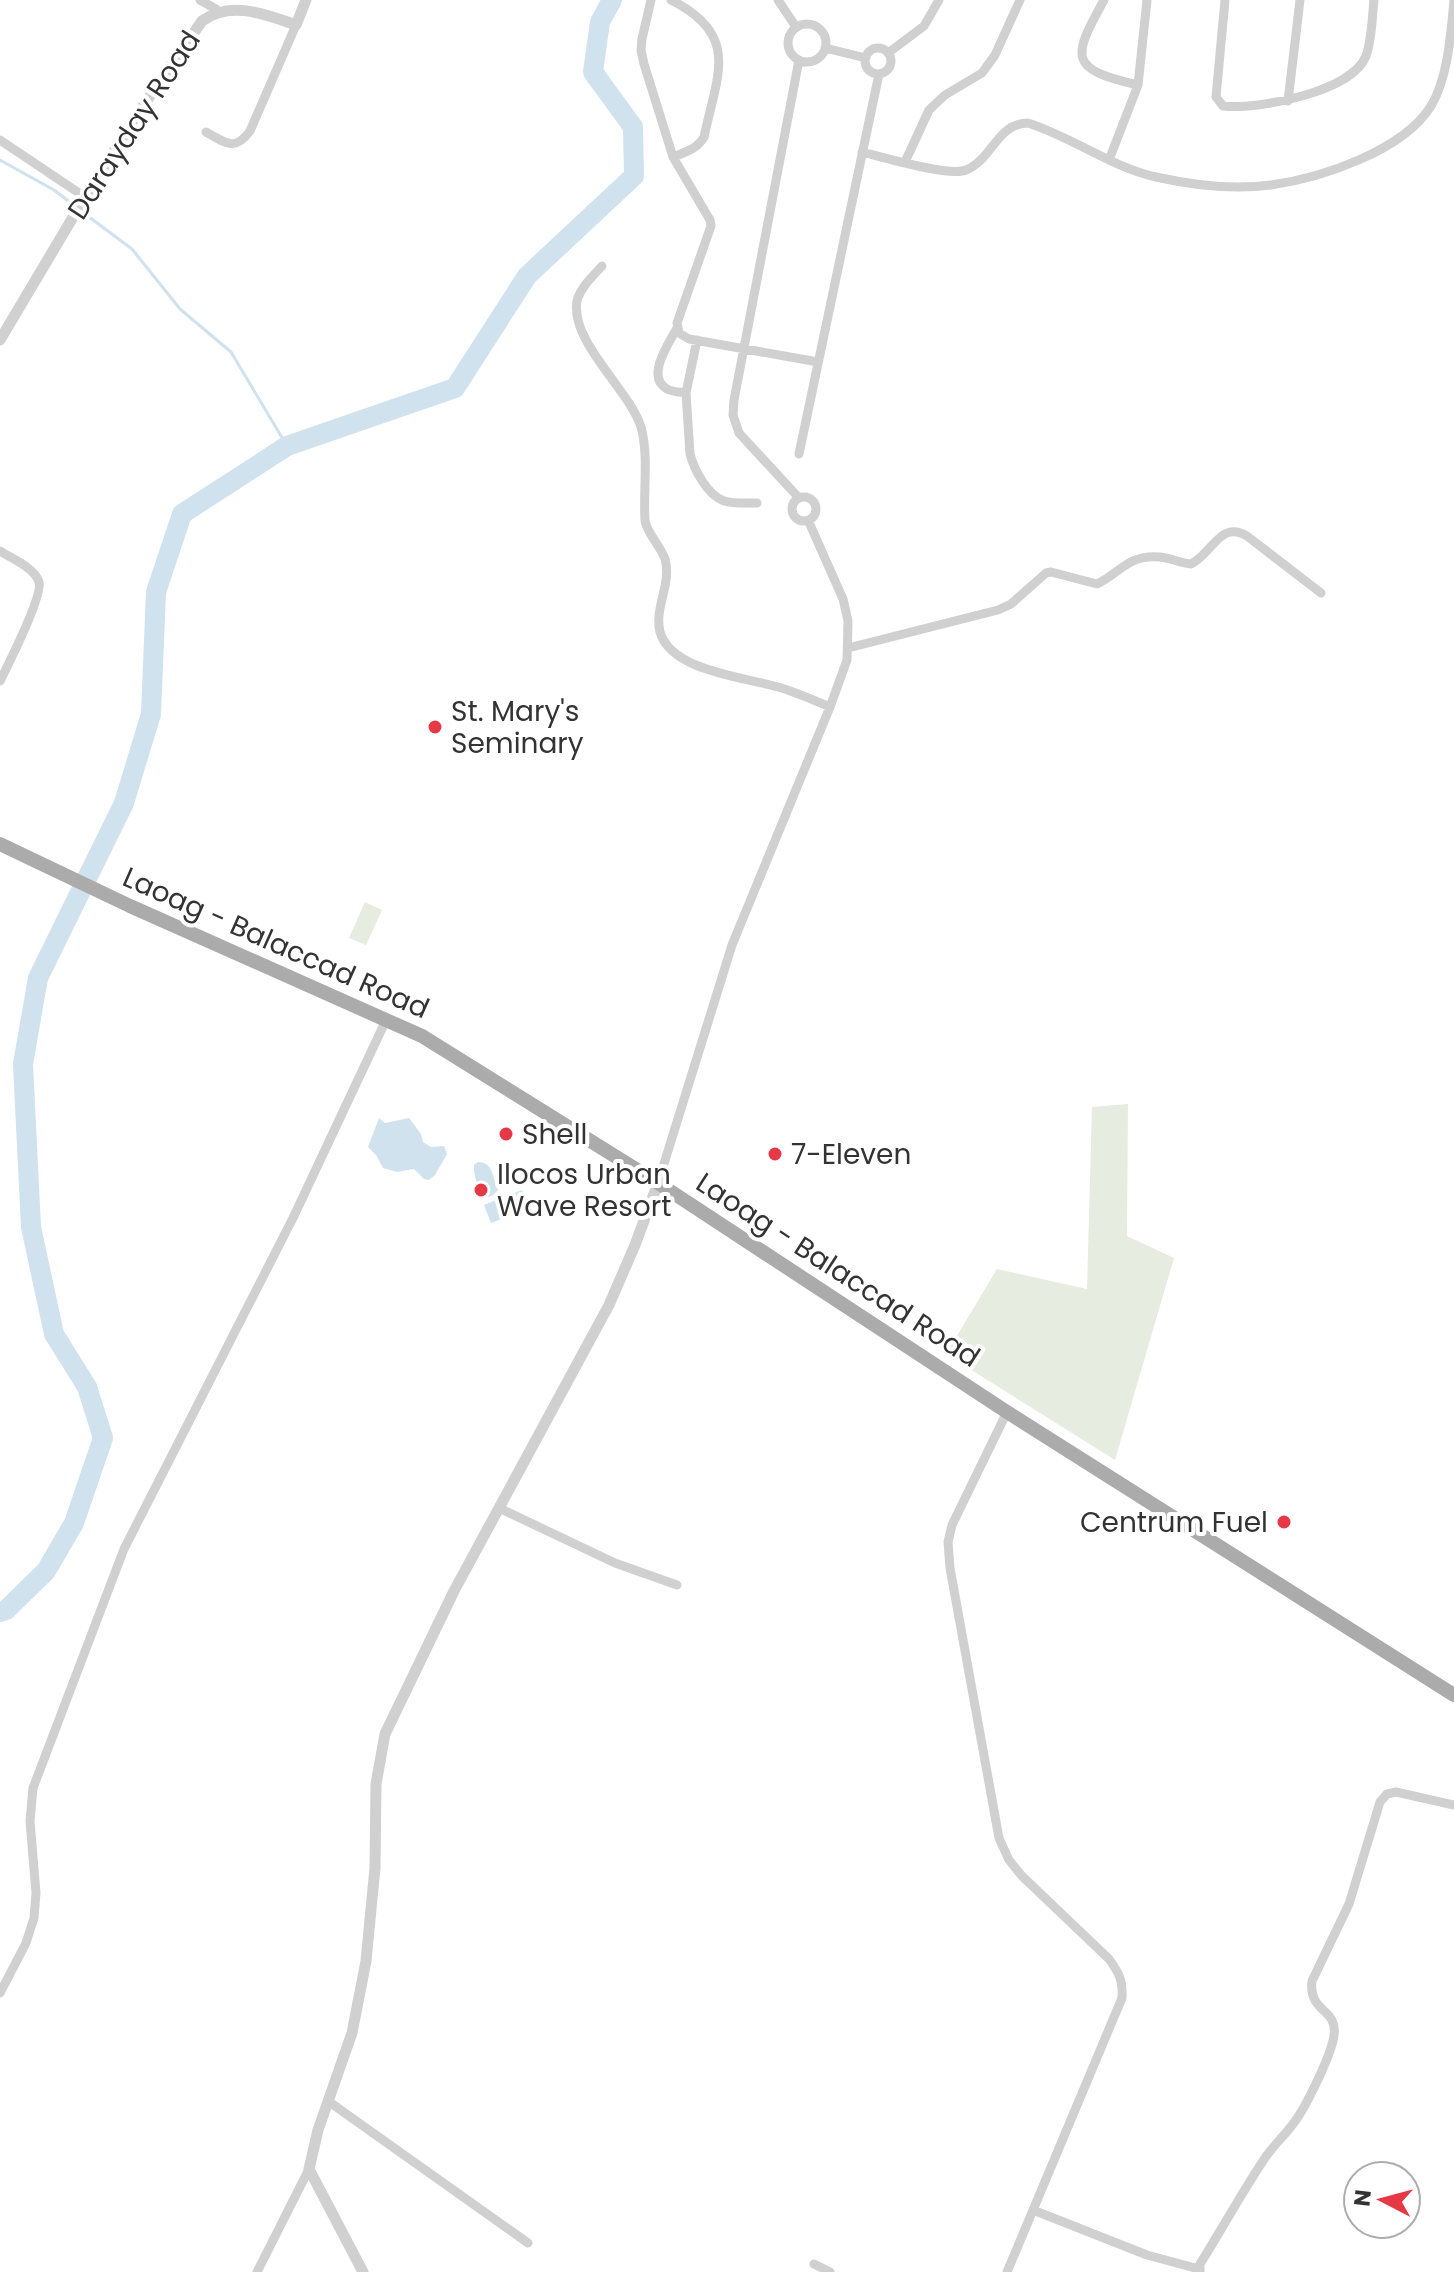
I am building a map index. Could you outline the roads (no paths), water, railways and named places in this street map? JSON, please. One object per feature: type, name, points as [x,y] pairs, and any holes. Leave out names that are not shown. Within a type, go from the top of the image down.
[{"type":"main road","name":"Laoag - Balaccad Road","points":[[0,844],[130,906],[387,1018],[453,1054],[658,1183],[1007,1412],[1454,1695]]},
{"type":"street","points":[[200,0],[216,9]]},
{"type":"street","points":[[206,132],[233,144],[242,141],[250,131],[306,0]]},
{"type":"street","points":[[651,0],[641,50],[673,157],[711,226],[677,328],[662,355],[659,379],[663,387],[686,393]]},
{"type":"street","points":[[671,0],[702,18],[715,38],[719,55],[704,137],[693,149],[673,157]]},
{"type":"street","points":[[778,0],[796,27]]},
{"type":"street","points":[[888,53],[924,26],[939,0]]},
{"type":"street","points":[[905,162],[929,110],[945,95],[982,73],[995,55],[1020,0]]},
{"type":"street","points":[[1104,0],[1087,32],[1082,57],[1087,67],[1096,74],[1138,85]]},
{"type":"street","points":[[1109,160],[1138,85],[1147,0]]},
{"type":"street","points":[[1225,0],[1216,90],[1219,102],[1234,108],[1303,97],[1338,81],[1359,66],[1367,50],[1374,0]]},
{"type":"street","points":[[1288,101],[1300,0]]},
{"type":"street","points":[[862,152],[962,171],[969,169],[1007,128],[1020,123],[1038,126],[1109,160],[1156,177],[1232,186],[1269,185],[1304,179],[1365,157],[1393,142],[1429,109],[1443,78],[1454,0]]},
{"type":"street","name":"Darayday Road","points":[[0,340],[83,199],[202,21],[216,9],[226,6],[239,7],[296,25]]},
{"type":"street","points":[[815,26],[824,35],[825,48],[817,59],[805,62],[793,57],[788,38],[796,27],[815,26]]},
{"type":"street","points":[[825,48],[866,58]]},
{"type":"street","points":[[873,49],[888,53],[891,63],[884,72],[879,74],[868,69],[866,58],[873,49]]},
{"type":"street","points":[[799,60],[734,400],[734,425],[739,433],[799,498],[808,498],[815,504],[815,514],[808,520],[799,520],[793,514],[793,505],[799,498]]},
{"type":"street","points":[[799,454],[879,74]]},
{"type":"street","points":[[0,140],[83,199]]},
{"type":"street","points":[[602,266],[577,300],[579,322],[605,371],[635,413],[642,430],[645,521],[664,557],[667,570],[658,619],[664,643],[673,654],[687,662],[778,687],[830,707]]},
{"type":"street","points":[[677,328],[683,336],[697,340],[818,362]]},
{"type":"street","points":[[697,340],[686,393],[690,454],[697,473],[715,497],[722,501],[757,503]]},
{"type":"street","points":[[257,2272],[309,2169],[315,2141],[352,2033],[366,1961],[375,1868],[376,1784],[385,1734],[454,1591],[609,1305],[635,1245],[658,1183],[732,945],[847,660],[848,621],[843,599],[808,520]]},
{"type":"street","points":[[848,648],[998,610],[1011,604],[1046,573],[1097,584],[1121,566],[1139,558],[1162,557],[1191,564],[1232,530],[1247,536],[1321,593]]},
{"type":"street","points":[[0,551],[26,568],[39,580],[40,585],[34,606],[0,681]]},
{"type":"street","points":[[0,1993],[26,1943],[34,1918],[36,1893],[30,1821],[33,1788],[124,1549],[293,1218],[387,1018]]},
{"type":"street","points":[[1007,1412],[952,1525],[948,1542],[950,1568],[999,1838],[1009,1860],[1022,1876],[1109,1959],[1120,1973],[1123,1984],[1122,1998],[1007,2272]]},
{"type":"street","points":[[499,1508],[615,1563],[677,1585]]},
{"type":"street","points":[[1033,2210],[1147,2255],[1199,2270],[1267,2155],[1301,2113],[1331,2047],[1334,2022],[1313,1999],[1312,1981],[1349,1904],[1380,1802],[1387,1794],[1396,1792],[1454,1805]]},
{"type":"street","points":[[328,2101],[528,2243]]},
{"type":"street","points":[[309,2169],[363,2272]]},
{"type":"street","points":[[814,2264],[830,2272]]},
{"type":"water","points":[[379,1118],[385,1123],[409,1118],[423,1142],[431,1147],[444,1146],[447,1154],[435,1175],[429,1180],[414,1169],[397,1172],[383,1168],[368,1147]]},
{"type":"water","points":[[478,1162],[487,1165],[492,1172],[498,1190],[494,1195],[488,1197],[479,1188],[474,1169]]},
{"type":"water","points":[[522,1190],[529,1208],[491,1223],[484,1205]]},
{"type":"waterway","points":[[0,1612],[6,1610],[46,1571],[74,1523],[103,1438],[87,1387],[54,1334],[31,1227],[23,1064],[38,978],[124,803],[151,714],[156,592],[182,514],[287,446],[455,388],[527,276],[634,176],[633,127],[593,72],[600,22],[612,0]]},
{"type":"waterway","points":[[0,160],[54,190],[75,206]]},
{"type":"waterway","points":[[81,211],[132,249],[180,309],[231,352],[287,446]]},
{"type":"place","name":"St. Mary's Seminary","points":[[435,727]]},
{"type":"place","name":"Shell","points":[[506,1134]]},
{"type":"place","name":"7-Eleven","points":[[775,1154]]},
{"type":"place","name":"Ilocos Urban Wave Resort","points":[[481,1190]]},
{"type":"place","name":"Centrum Fuel","points":[[1284,1522]]}]
